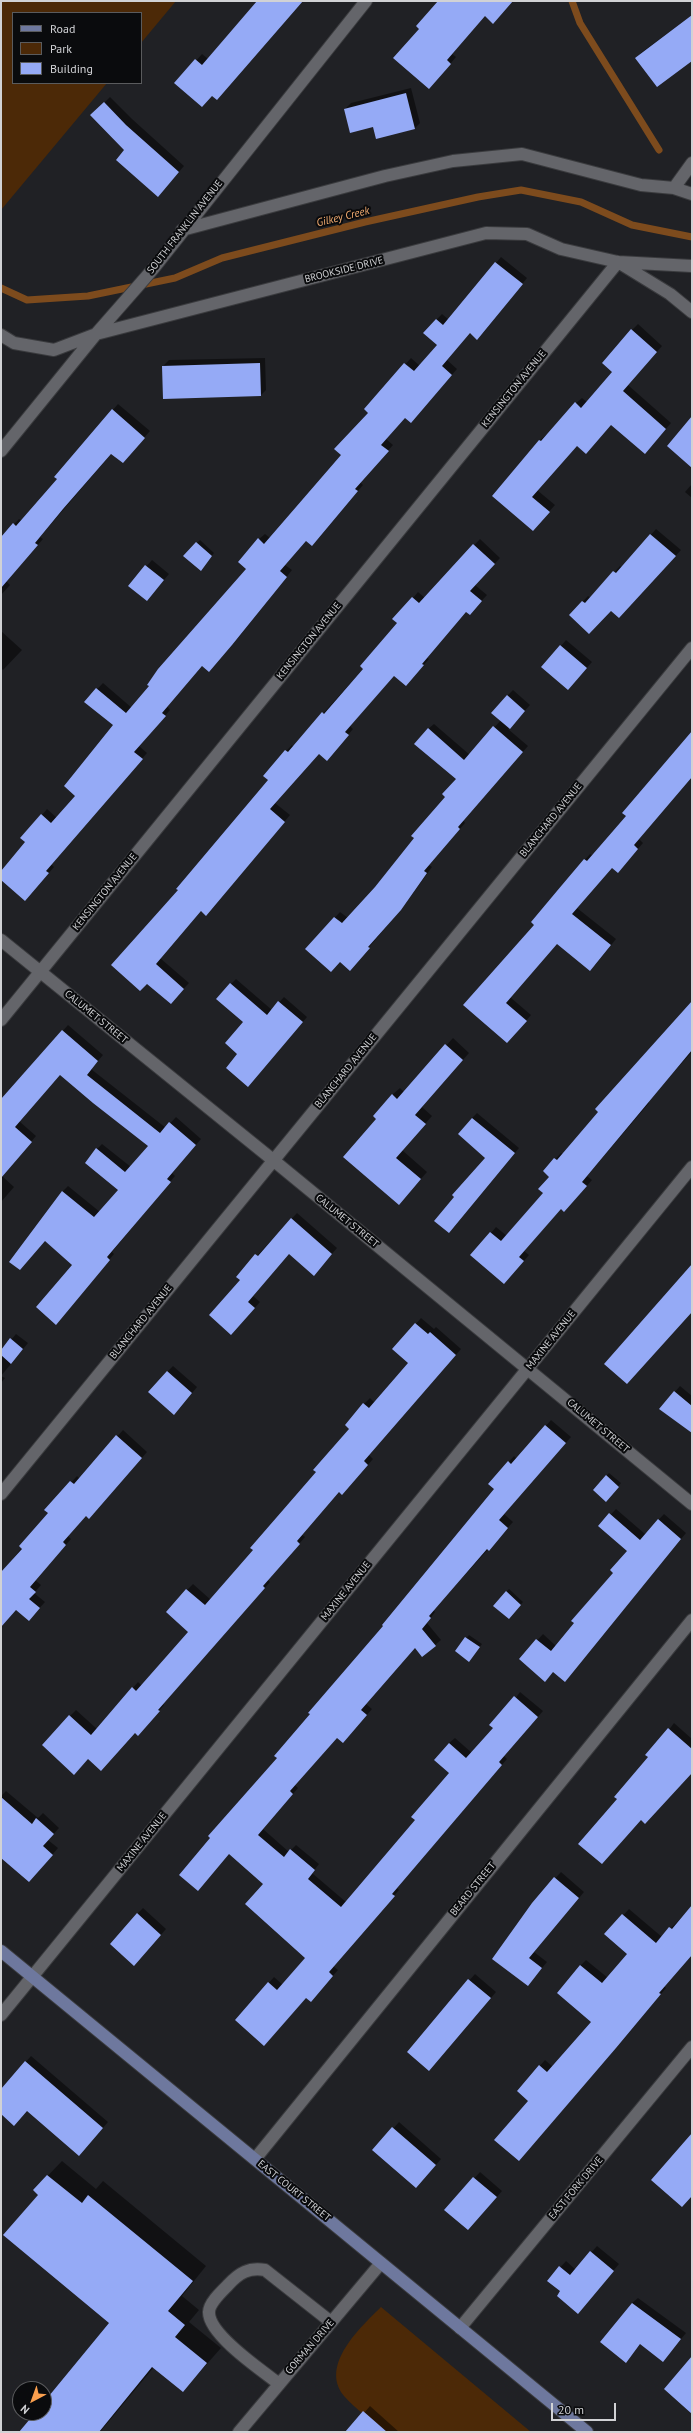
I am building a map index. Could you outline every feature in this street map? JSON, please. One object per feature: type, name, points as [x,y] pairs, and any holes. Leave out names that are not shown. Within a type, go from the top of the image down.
[{"type":"main road","name":"EAST COURT STREET","points":[[1,1952],[587,2432]]},
{"type":"street","name":"SOUTH FRANKLIN AVENUE","points":[[1,451],[96,334],[153,269],[182,230],[366,1]]},
{"type":"street","points":[[182,230],[385,176],[453,161],[522,154],[641,185],[674,188],[692,194]]},
{"type":"street","points":[[674,188],[692,164]]},
{"type":"street","name":"BROOKSIDE DRIVE","points":[[1,335],[14,343],[54,350],[96,334],[486,234],[527,234],[561,250],[618,262],[692,266]]},
{"type":"street","points":[[618,262],[670,294],[692,312]]},
{"type":"street","name":"KENSINGTON AVENUE","points":[[1,1020],[618,262]]},
{"type":"street","name":"BLANCHARD AVENUE","points":[[1,1494],[692,648]]},
{"type":"street","name":"CALUMET STREET","points":[[1,940],[273,1160],[692,1504]]},
{"type":"street","name":"MAXINE AVENUE","points":[[1,2015],[692,1167]]},
{"type":"street","name":"BEARD STREET","points":[[255,2159],[692,1620]]},
{"type":"street","name":"EAST FORK DRIVE","points":[[460,2328],[692,2047]]},
{"type":"street","name":"GORMAN DRIVE","points":[[239,2432],[278,2383],[381,2263]]},
{"type":"street","points":[[278,2383],[216,2331],[209,2313],[210,2307],[222,2291],[242,2272],[251,2269],[265,2270],[331,2322]]},
{"type":"green space","points":[[1,1],[176,1],[142,42],[142,12],[12,12],[12,84],[106,84],[1,210]]},
{"type":"green space","points":[[381,2307],[531,2432],[386,2432],[348,2401],[338,2384],[336,2372],[339,2359],[354,2336]]},
{"type":"building","points":[[257,1],[303,1],[217,100],[212,96],[202,107],[174,83],[195,59],[202,65]]},
{"type":"building","points":[[438,1],[513,1],[493,24],[485,16],[447,60],[451,64],[429,89],[393,58],[419,29],[416,26]]},
{"type":"building","points":[[692,15],[692,61],[657,87],[635,58]]},
{"type":"building","points":[[406,93],[415,129],[376,139],[373,127],[350,133],[344,109]]},
{"type":"building","points":[[104,102],[126,125],[179,172],[158,197],[116,160],[124,150],[90,115]]},
{"type":"building","points":[[495,262],[523,284],[477,340],[470,333],[442,366],[452,375],[411,423],[405,418],[381,445],[389,451],[355,489],[358,491],[312,546],[306,541],[280,571],[287,577],[209,672],[202,666],[162,713],[166,716],[134,752],[143,759],[46,871],[49,873],[25,901],[1,880],[1,871],[25,842],[20,838],[41,814],[51,823],[75,796],[64,786],[113,725],[84,702],[96,688],[126,713],[149,686],[147,685],[158,669],[246,569],[238,562],[258,538],[264,544],[341,455],[334,449],[368,413],[364,409],[404,363],[414,371],[437,345],[423,333],[436,319],[443,325]]},
{"type":"building","points":[[631,329],[657,352],[623,391],[666,429],[645,454],[611,425],[586,454],[577,446],[532,497],[550,512],[533,531],[492,496],[539,440],[541,441],[575,402],[581,408],[612,372],[602,363]]},
{"type":"building","points":[[260,363],[261,396],[163,399],[162,366]]},
{"type":"building","points":[[112,409],[145,438],[123,463],[111,454],[35,543],[38,545],[1,588],[1,537],[13,523],[16,526],[57,479],[54,477]]},
{"type":"building","points":[[692,416],[692,468],[667,446]]},
{"type":"building","points":[[650,534],[676,556],[619,618],[611,611],[589,634],[569,615],[582,601],[585,603],[613,571],[616,573]]},
{"type":"building","points":[[196,542],[212,556],[201,571],[183,556]]},
{"type":"building","points":[[473,544],[495,564],[470,591],[482,601],[470,615],[466,612],[422,664],[424,665],[406,686],[394,676],[345,732],[349,735],[327,761],[319,754],[270,809],[285,822],[206,916],[201,911],[156,964],[184,989],[171,1004],[147,984],[140,991],[111,965],[178,890],[176,889],[268,780],[263,776],[285,750],[288,752],[322,712],[324,714],[363,669],[360,666],[397,623],[392,619],[412,597],[419,603]]},
{"type":"building","points":[[145,565],[164,580],[147,601],[128,586]]},
{"type":"building","points":[[560,645],[587,668],[568,690],[541,667]]},
{"type":"building","points":[[507,695],[525,711],[510,729],[491,713]]},
{"type":"building","points":[[493,726],[523,752],[458,827],[460,829],[424,871],[427,873],[401,910],[368,947],[370,948],[350,971],[340,962],[331,972],[305,949],[334,917],[342,923],[375,887],[414,838],[411,836],[445,797],[442,794],[456,779],[414,744],[428,728],[464,760]]},
{"type":"building","points":[[692,731],[692,777],[634,845],[638,849],[618,873],[612,868],[572,914],[611,945],[590,971],[557,944],[506,1003],[527,1021],[507,1043],[463,1005],[534,925],[531,922],[584,859],[587,861],[626,816],[622,813]]},
{"type":"building","points":[[230,983],[267,1015],[278,1001],[303,1022],[248,1087],[226,1068],[237,1054],[225,1043],[243,1022],[216,999]]},
{"type":"building","points":[[692,1001],[692,1050],[582,1182],[587,1186],[564,1212],[561,1209],[519,1257],[524,1261],[504,1284],[470,1255],[490,1232],[501,1241],[543,1193],[538,1189],[549,1177],[543,1171],[554,1158],[557,1160],[598,1112],[595,1109]]},
{"type":"building","points":[[62,1030],[98,1061],[87,1075],[160,1133],[169,1122],[196,1145],[167,1179],[171,1182],[107,1257],[110,1260],[56,1325],[36,1307],[72,1265],[45,1241],[20,1270],[9,1262],[62,1191],[94,1217],[118,1190],[85,1163],[96,1148],[125,1172],[148,1146],[60,1075],[15,1127],[32,1142],[1,1178],[1,1099]]},
{"type":"building","points":[[445,1044],[463,1060],[415,1115],[426,1124],[396,1158],[421,1179],[399,1205],[343,1157],[376,1119],[373,1116],[392,1094],[397,1099]]},
{"type":"building","points":[[472,1118],[515,1153],[449,1233],[434,1221],[454,1197],[452,1195],[485,1158],[458,1134]]},
{"type":"building","points":[[291,1218],[332,1254],[314,1276],[289,1254],[248,1302],[255,1308],[231,1335],[209,1315],[240,1280],[236,1277],[255,1254],[258,1256]]},
{"type":"building","points":[[692,1264],[692,1312],[627,1384],[604,1364]]},
{"type":"building","points":[[415,1323],[428,1334],[430,1332],[456,1355],[364,1461],[368,1465],[342,1495],[339,1492],[297,1541],[300,1544],[263,1586],[265,1588],[158,1710],[160,1711],[138,1736],[135,1733],[101,1771],[88,1759],[74,1775],[42,1745],[69,1715],[91,1735],[132,1687],[136,1691],[188,1632],[166,1612],[186,1589],[205,1605],[253,1550],[250,1548],[316,1472],[313,1470],[349,1429],[345,1425],[363,1403],[369,1408],[408,1363],[392,1349]]},
{"type":"building","points":[[10,1338],[23,1349],[11,1364],[1,1355],[1,1350]]},
{"type":"building","points":[[167,1371],[192,1393],[174,1415],[148,1392]]},
{"type":"building","points":[[674,1391],[692,1406],[692,1433],[659,1409]]},
{"type":"building","points":[[545,1425],[566,1443],[499,1520],[508,1528],[489,1551],[487,1549],[429,1616],[431,1618],[422,1629],[436,1646],[422,1657],[415,1648],[361,1710],[367,1715],[343,1743],[337,1738],[290,1791],[293,1794],[258,1835],[284,1857],[290,1849],[315,1870],[308,1879],[341,1907],[415,1820],[411,1817],[449,1773],[434,1760],[449,1743],[466,1758],[493,1728],[489,1725],[514,1696],[538,1717],[499,1762],[502,1765],[392,1894],[395,1896],[329,1972],[333,1976],[311,2002],[306,1998],[264,2046],[235,2020],[268,1982],[277,1990],[305,1958],[245,1904],[263,1884],[229,1854],[198,1891],[179,1875],[210,1838],[208,1836],[277,1758],[274,1756],[310,1714],[308,1713],[383,1626],[382,1625],[494,1489],[488,1484],[508,1461],[511,1464]]},
{"type":"building","points":[[116,1435],[142,1458],[89,1519],[86,1516],[63,1542],[66,1545],[30,1587],[36,1592],[29,1599],[40,1608],[29,1621],[16,1610],[1,1627],[1,1572],[22,1549],[19,1546],[48,1513],[44,1510],[70,1481],[74,1484]]},
{"type":"building","points":[[606,1475],[619,1487],[606,1502],[593,1490]]},
{"type":"building","points":[[609,1513],[640,1540],[658,1519],[681,1539],[565,1682],[553,1672],[545,1682],[519,1659],[536,1639],[551,1651],[574,1623],[571,1621],[613,1573],[610,1570],[627,1551],[598,1526]]},
{"type":"building","points":[[506,1591],[521,1605],[509,1619],[493,1606]]},
{"type":"building","points":[[465,1637],[480,1647],[469,1662],[455,1651]]},
{"type":"building","points":[[668,1728],[692,1749],[692,1773],[645,1824],[641,1820],[602,1864],[578,1844],[617,1799],[614,1797],[648,1757],[645,1755]]},
{"type":"building","points":[[1,1797],[32,1824],[36,1818],[54,1834],[43,1846],[53,1855],[29,1882],[1,1858]]},
{"type":"building","points":[[554,1877],[579,1898],[529,1958],[542,1968],[528,1986],[492,1959],[532,1903]]},
{"type":"building","points":[[692,1905],[692,1955],[659,1993],[661,1994],[616,2048],[519,2161],[494,2140],[528,2101],[517,2091],[539,2065],[547,2072],[591,2022],[557,1993],[580,1965],[602,1983],[627,1954],[604,1934],[622,1914],[656,1943],[669,1927],[672,1929]]},
{"type":"building","points":[[137,1913],[161,1935],[134,1966],[110,1944]]},
{"type":"building","points":[[468,1979],[491,1998],[429,2071],[407,2052]]},
{"type":"building","points":[[25,2061],[103,2128],[79,2156],[27,2111],[14,2126],[1,2114],[1,2089]]},
{"type":"building","points":[[392,2127],[436,2165],[416,2188],[372,2150]]},
{"type":"building","points":[[692,2133],[692,2196],[682,2207],[651,2180]]},
{"type":"building","points":[[47,2175],[82,2203],[88,2195],[193,2281],[168,2311],[185,2325],[175,2337],[207,2363],[183,2392],[152,2367],[99,2432],[19,2432],[28,2421],[52,2421],[52,2392],[109,2323],[3,2235],[38,2195],[33,2190]]},
{"type":"building","points":[[473,2177],[497,2197],[468,2230],[444,2210]]},
{"type":"building","points":[[590,2251],[614,2271],[578,2314],[557,2296],[560,2291],[547,2281],[559,2266],[570,2275]]},
{"type":"building","points":[[632,2303],[681,2339],[663,2362],[640,2344],[626,2363],[600,2342]]},
{"type":"building","points":[[692,2356],[692,2414],[664,2389]]},
{"type":"building","points":[[363,2411],[387,2432],[345,2432]]},
{"type":"waterway","points":[[572,1],[580,23],[659,150]]},
{"type":"waterway","name":"Gilkey Creek","points":[[1,288],[27,300],[88,296],[175,278],[222,258],[365,222],[478,197],[521,190],[581,202],[632,225],[692,237]]}]
